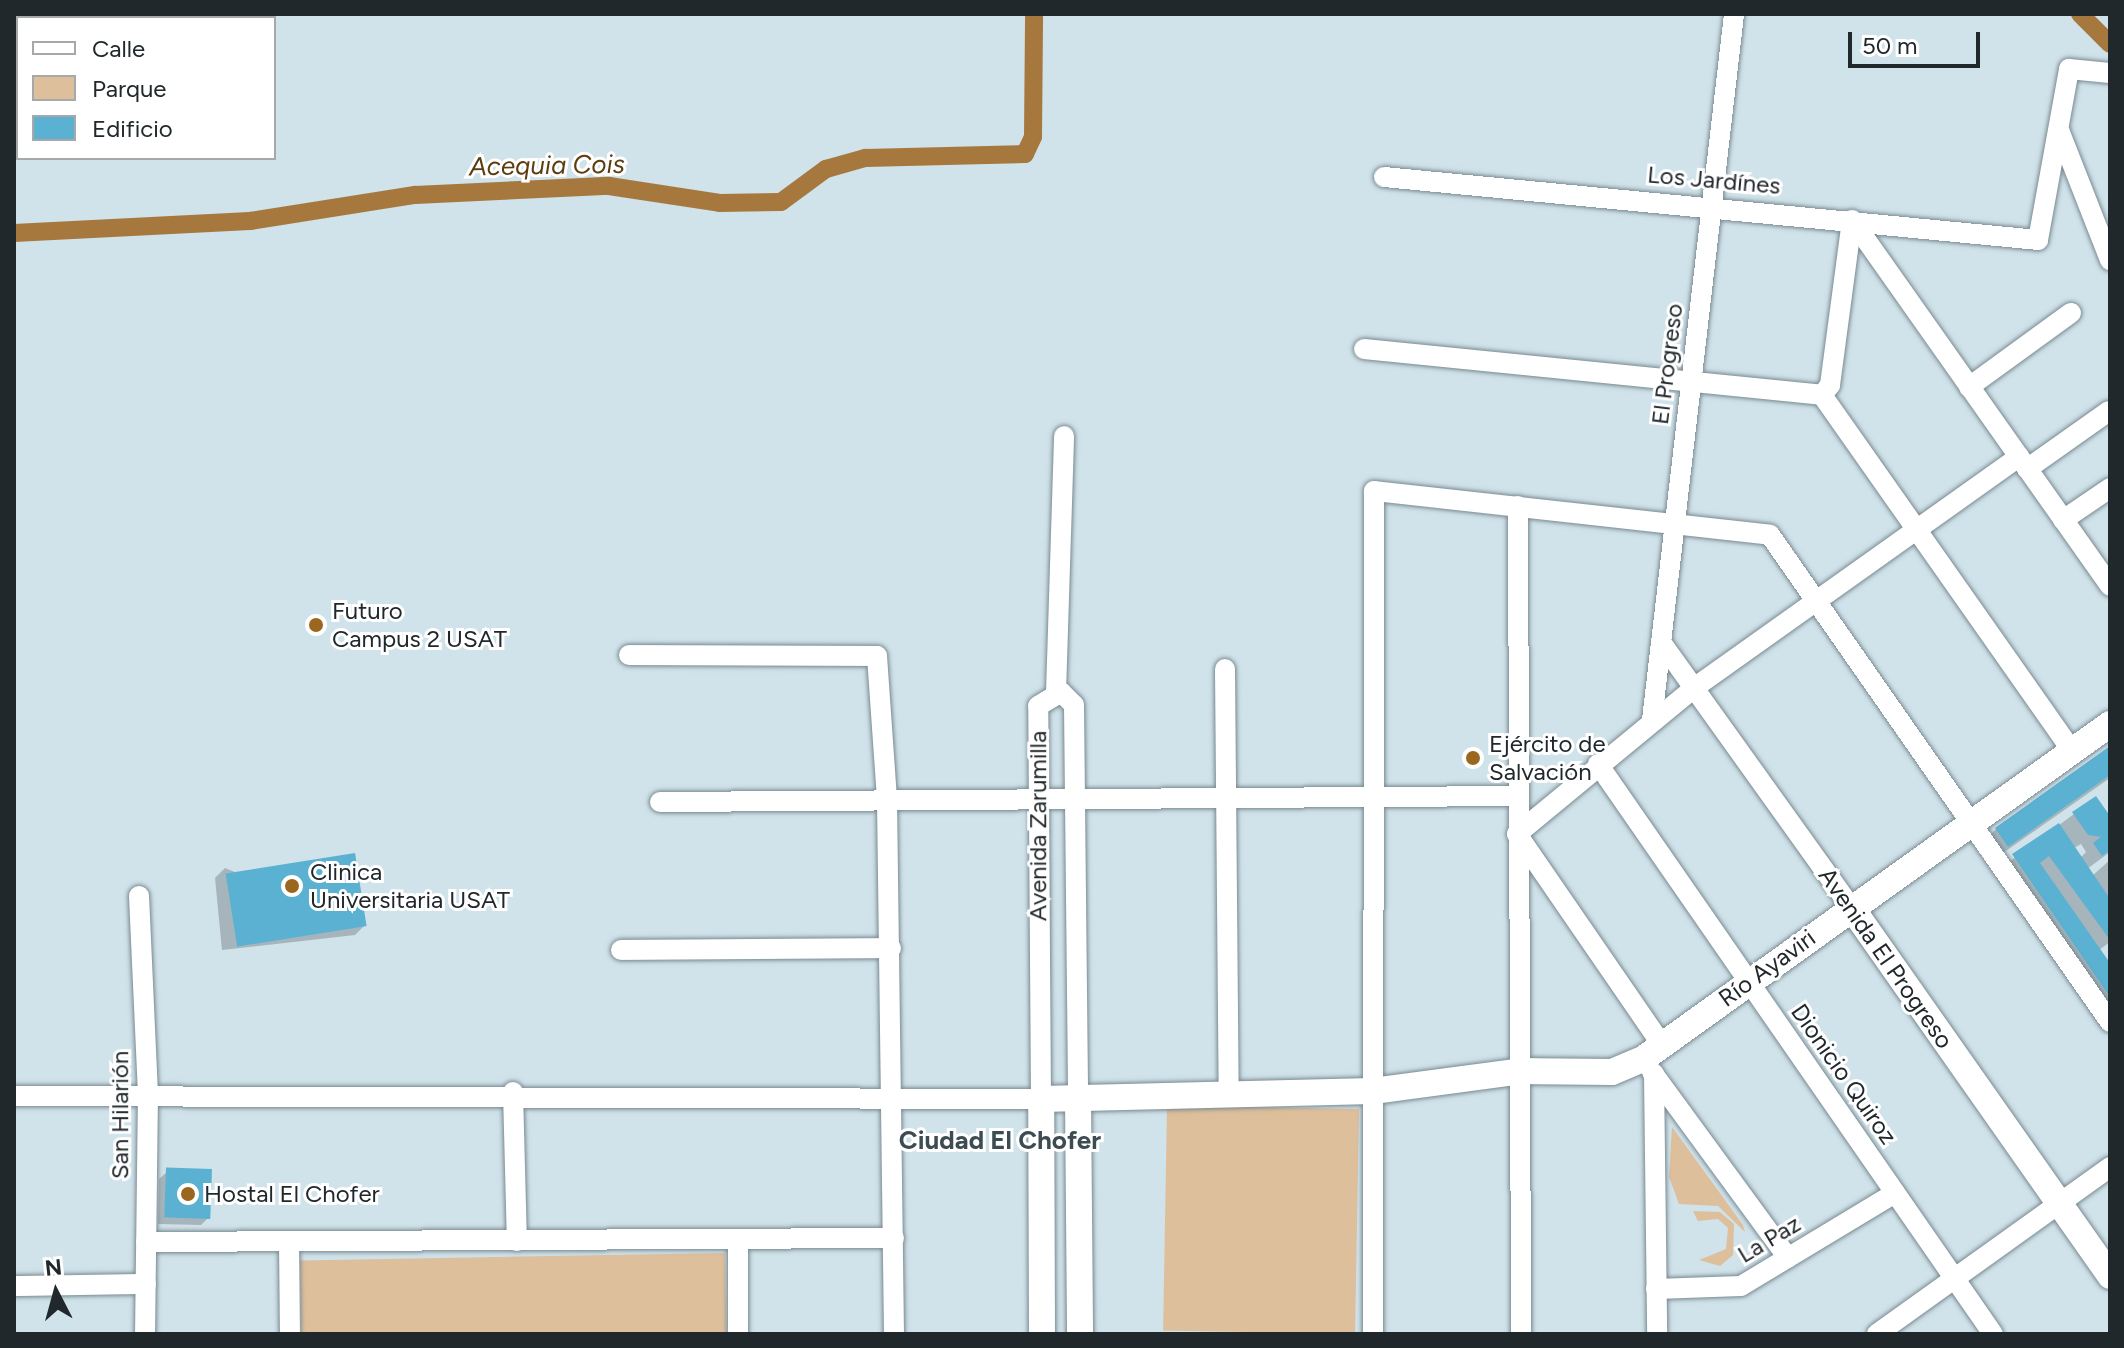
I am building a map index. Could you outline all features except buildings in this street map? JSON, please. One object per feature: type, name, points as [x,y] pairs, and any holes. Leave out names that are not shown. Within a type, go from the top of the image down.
[{"type":"street","name":"El Progreso","points":[[1652,720],[1734,14]]},
{"type":"street","points":[[2110,73],[2069,69],[2058,129],[2110,260]]},
{"type":"street","name":"Los Jardínes","points":[[1384,177],[1712,205],[2038,240],[2058,129]]},
{"type":"street","points":[[1852,220],[2063,520],[2108,578]]},
{"type":"street","points":[[1822,395],[1830,385],[1852,220]]},
{"type":"street","points":[[1969,387],[2071,313]]},
{"type":"street","points":[[1364,349],[1692,378],[1822,395],[2072,751]]},
{"type":"street","points":[[1517,834],[1598,764],[1698,685],[1917,531],[2109,411]]},
{"type":"street","points":[[1056,693],[1064,436]]},
{"type":"street","points":[[2063,520],[2110,488]]},
{"type":"street","points":[[1373,1334],[1374,491],[1770,535],[1974,820],[2110,1022]]},
{"type":"street","points":[[1518,506],[1521,1334]]},
{"type":"street","name":"Avenida El Progreso","points":[[1661,642],[1698,685],[2110,1276]]},
{"type":"street","points":[[629,655],[877,656],[887,800],[891,948],[894,1334]]},
{"type":"street","points":[[1225,669],[1229,1094]]},
{"type":"street","name":"Avenida Zarumilla","points":[[1042,1334],[1035,797],[1038,706],[1056,693],[1074,705],[1080,1334]]},
{"type":"street","name":"Río Ayaviri","points":[[1041,1099],[1373,1091],[1522,1071],[1612,1072],[1653,1059],[1748,981],[2110,724]]},
{"type":"street","name":"Dionicio Quiroz","points":[[1598,764],[1993,1334]]},
{"type":"street","points":[[660,802],[1517,796]]},
{"type":"street","points":[[1517,834],[1653,1059],[1788,1258]]},
{"type":"street","name":"San Hilarión","points":[[139,896],[148,1092],[145,1334]]},
{"type":"street","points":[[621,950],[891,948]]},
{"type":"street","points":[[1653,1059],[1657,1334]]},
{"type":"street","points":[[14,1096],[148,1092],[513,1092],[1041,1099]]},
{"type":"street","points":[[513,1092],[517,1241]]},
{"type":"street","points":[[1877,1334],[2110,1167]]},
{"type":"street","name":"La Paz","points":[[1656,1289],[1741,1286],[1895,1193]]},
{"type":"street","points":[[146,1242],[894,1238]]},
{"type":"street","points":[[738,1240],[738,1334]]},
{"type":"street","points":[[289,1242],[290,1334]]},
{"type":"street","points":[[14,1286],[146,1284]]},
{"type":"green space","points":[[1167,1106],[1359,1109],[1355,1334],[1163,1331]]},
{"type":"green space","points":[[1672,1127],[1745,1232],[1718,1206],[1679,1204],[1669,1177]]},
{"type":"green space","points":[[1693,1211],[1720,1212],[1734,1224],[1733,1255],[1720,1266],[1699,1260],[1726,1249],[1728,1228],[1718,1219],[1698,1221]]},
{"type":"green space","points":[[725,1253],[726,1334],[301,1334],[300,1260]]},
{"type":"waterway","name":"Acequia Cois","points":[[14,233],[250,221],[415,195],[609,186],[720,203],[781,202],[826,169],[865,158],[1025,154],[1033,137],[1034,14]]},
{"type":"waterway","name":"Acequia Cois","points":[[2080,14],[2110,44]]},
{"type":"place","name":"Futuro Campus 2 USAT","points":[[316,625]]},
{"type":"place","name":"Ejército de Salvación","points":[[1473,758]]},
{"type":"place","name":"Clinica Universitaria USAT","points":[[292,886]]},
{"type":"place","name":"Hostal El Chofer","points":[[188,1194]]},
{"type":"district","name":"Ciudad El Chofer","points":[[1000,1141]]}]
